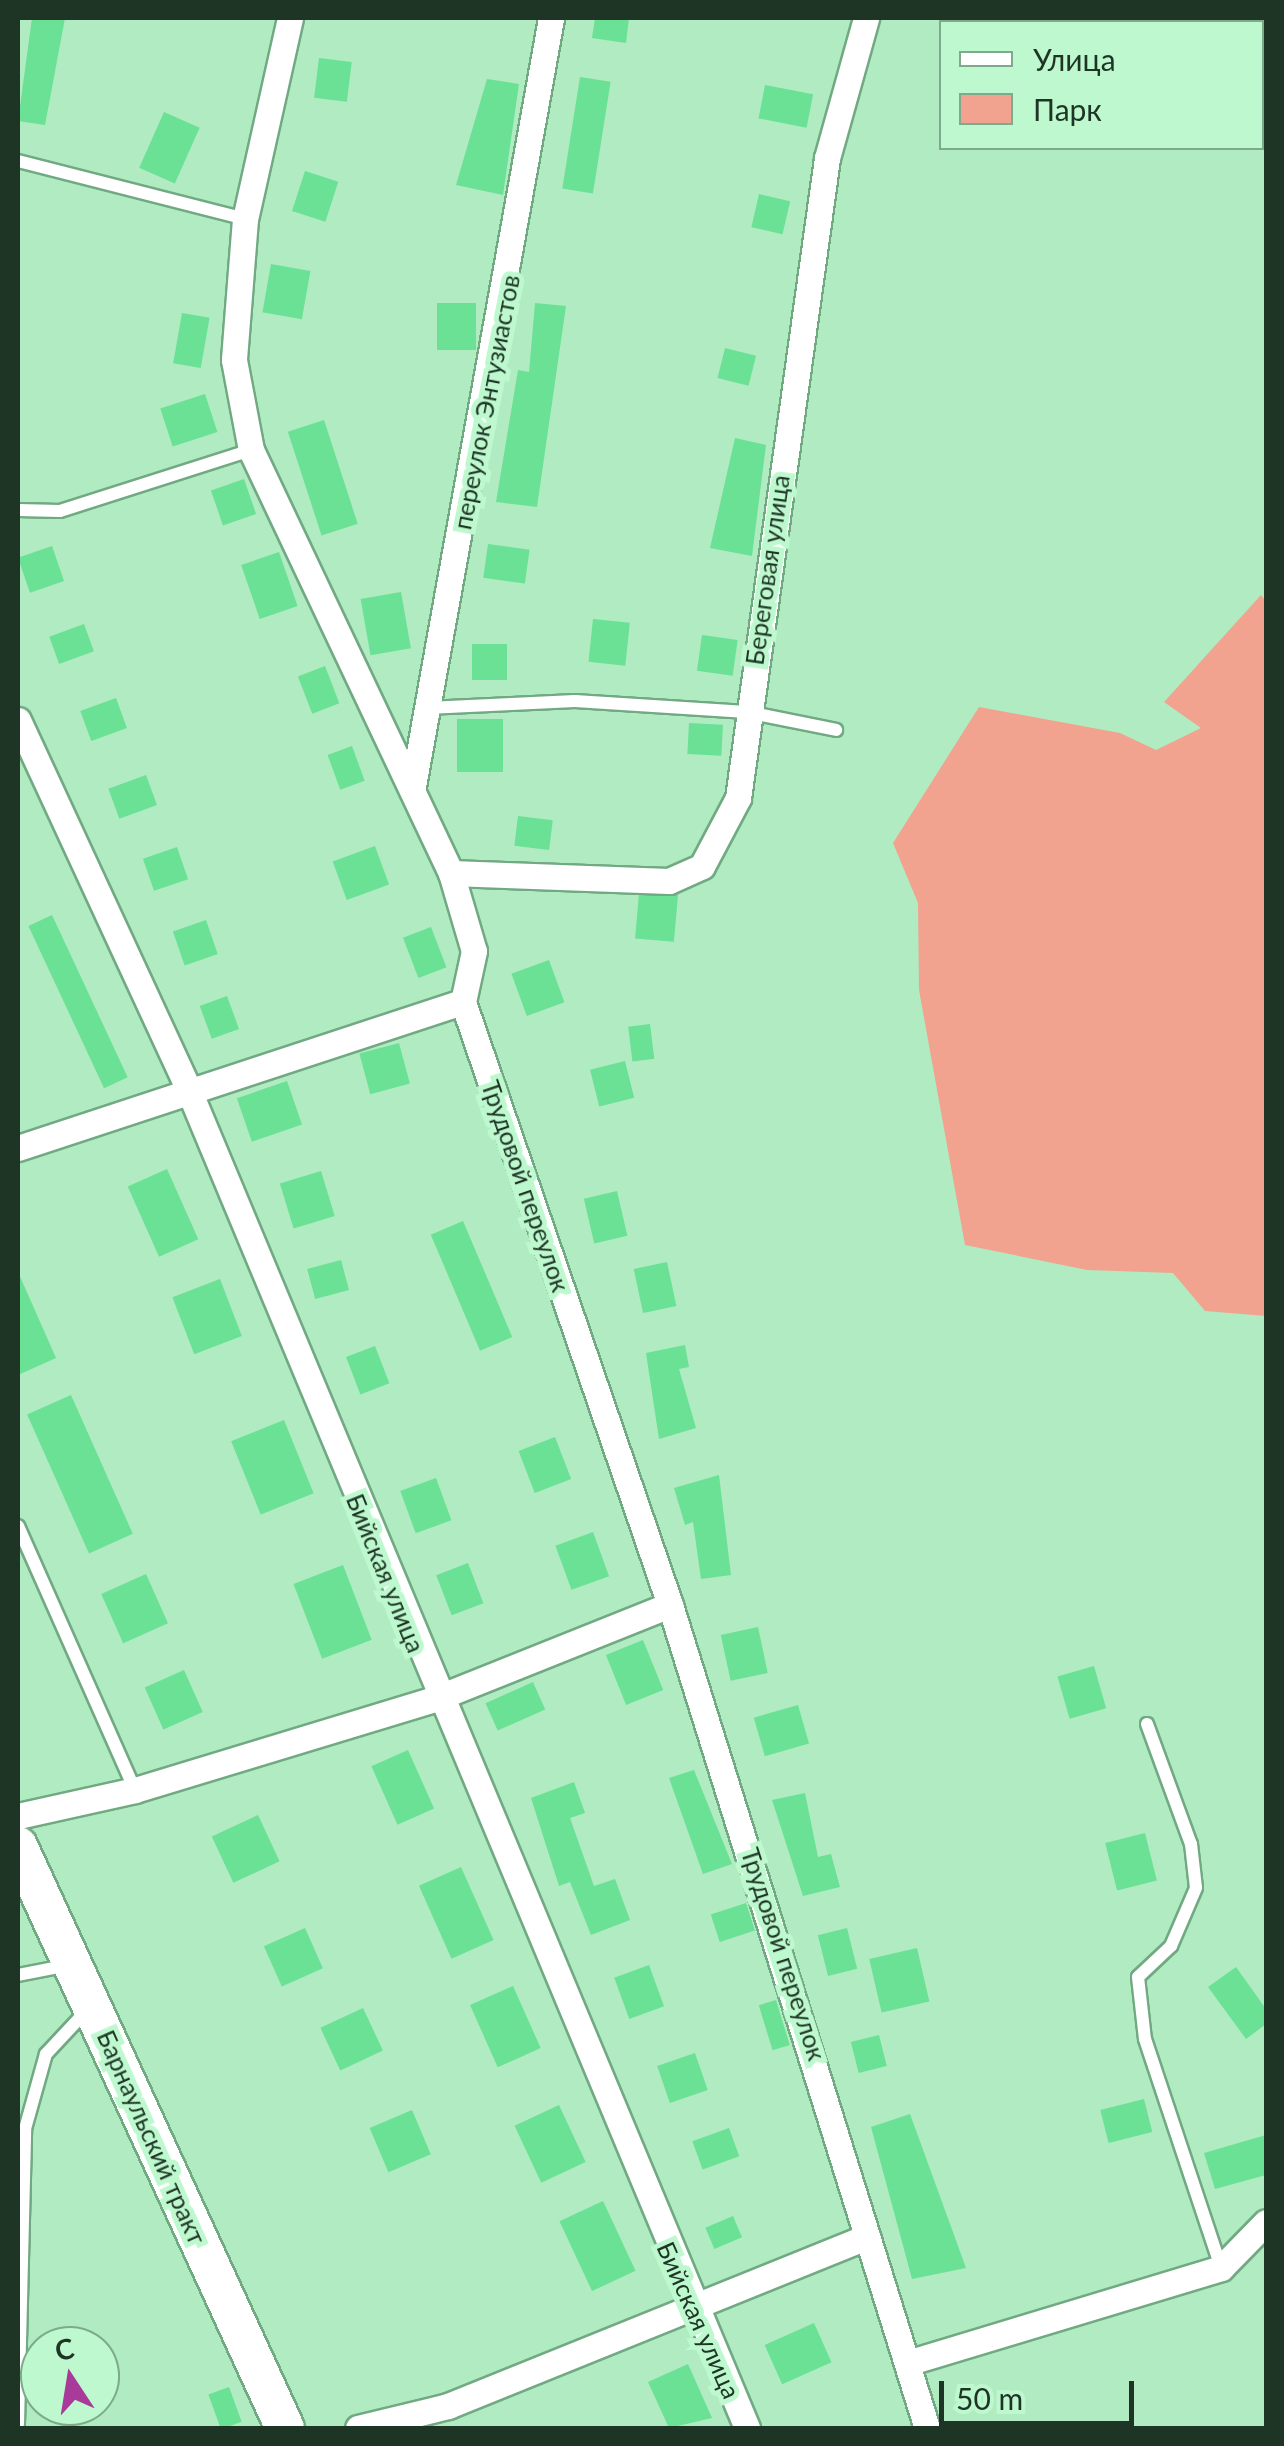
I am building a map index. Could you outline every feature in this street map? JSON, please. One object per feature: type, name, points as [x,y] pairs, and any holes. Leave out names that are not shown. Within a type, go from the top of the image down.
[{"type":"main road","name":"Барнаульский тракт","points":[[18,1846],[285,2428]]},
{"type":"street","points":[[18,1148],[463,1002],[474,952],[451,872],[251,450],[234,360],[245,219],[290,18]]},
{"type":"street","name":"переулок Энтузиастов","points":[[413,786],[551,18]]},
{"type":"street","name":"Береговая улица","points":[[451,872],[686,877],[738,798],[827,158],[866,18]]},
{"type":"street","name":"Бийская улица","points":[[18,720],[190,1094],[437,1698],[747,2428]]},
{"type":"street","name":"Трудовой переулок","points":[[463,1002],[670,1605],[927,2428]]},
{"type":"street","points":[[18,1816],[135,1790],[437,1698],[670,1605]]},
{"type":"street","points":[[906,2363],[1221,2268],[1266,2222]]},
{"type":"street","points":[[358,2428],[448,2406],[691,2303],[867,2238]]},
{"type":"lane","points":[[18,162],[245,219]]},
{"type":"lane","points":[[18,510],[60,511],[251,450]]},
{"type":"lane","points":[[427,708],[575,702],[747,712],[836,730]]},
{"type":"lane","points":[[18,1526],[135,1790]]},
{"type":"lane","points":[[1147,1724],[1191,1844],[1196,1888],[1171,1946],[1138,1978],[1145,2039],[1221,2268]]},
{"type":"lane","points":[[18,1975],[73,1964]]},
{"type":"lane","points":[[18,2424],[25,2129],[46,2054],[68,2020],[92,2006]]},
{"type":"green space","points":[[1261,595],[1266,601],[1266,1316],[1205,1311],[1173,1273],[1087,1270],[965,1245],[919,990],[918,903],[893,843],[979,707],[1120,733],[1156,750],[1201,728],[1164,702]]},
{"type":"building","points":[[32,18],[65,18],[45,125],[18,121]]},
{"type":"building","points":[[595,18],[629,18],[626,43],[592,38]]},
{"type":"building","points":[[319,58],[352,62],[347,102],[314,98]]},
{"type":"building","points":[[580,77],[611,82],[593,193],[562,189]]},
{"type":"building","points":[[487,79],[519,84],[503,195],[456,185]]},
{"type":"building","points":[[765,85],[813,94],[807,128],[759,118]]},
{"type":"building","points":[[164,112],[200,128],[175,184],[139,168]]},
{"type":"building","points":[[305,171],[338,182],[325,222],[292,211]]},
{"type":"building","points":[[759,194],[790,201],[783,234],[751,227]]},
{"type":"building","points":[[271,264],[310,271],[302,319],[262,312]]},
{"type":"building","points":[[437,303],[476,303],[476,350],[437,350]]},
{"type":"building","points":[[535,303],[566,306],[537,507],[496,502],[518,370],[529,372]]},
{"type":"building","points":[[182,313],[210,318],[201,368],[173,363]]},
{"type":"building","points":[[725,348],[756,356],[749,386],[718,378]]},
{"type":"building","points":[[205,394],[217,432],[173,447],[160,409]]},
{"type":"building","points":[[324,420],[358,524],[322,535],[288,432]]},
{"type":"building","points":[[735,438],[766,445],[752,556],[710,548]]},
{"type":"building","points":[[244,479],[256,514],[223,525],[211,490]]},
{"type":"building","points":[[488,544],[530,550],[525,584],[483,578]]},
{"type":"building","points":[[52,546],[64,581],[30,593],[18,558]]},
{"type":"building","points":[[279,552],[298,606],[260,619],[241,565]]},
{"type":"building","points":[[401,592],[411,648],[371,655],[361,599]]},
{"type":"building","points":[[593,619],[630,623],[625,666],[589,662]]},
{"type":"building","points":[[84,624],[94,651],[59,664],[49,637]]},
{"type":"building","points":[[702,635],[738,640],[733,676],[697,671]]},
{"type":"building","points":[[472,644],[507,644],[507,680],[472,680]]},
{"type":"building","points":[[325,666],[339,703],[312,714],[298,676]]},
{"type":"building","points":[[116,698],[127,728],[91,741],[80,711]]},
{"type":"building","points":[[457,719],[503,719],[503,772],[457,772]]},
{"type":"building","points":[[689,723],[723,725],[721,756],[687,754]]},
{"type":"building","points":[[352,746],[365,781],[340,790],[328,755]]},
{"type":"building","points":[[146,775],[157,805],[119,819],[108,789]]},
{"type":"building","points":[[518,816],[553,820],[549,850],[514,846]]},
{"type":"building","points":[[375,846],[389,885],[347,900],[333,861]]},
{"type":"building","points":[[177,847],[188,879],[154,891],[143,859]]},
{"type":"building","points":[[639,892],[678,895],[674,942],[635,938]]},
{"type":"building","points":[[52,915],[128,1077],[104,1088],[28,926]]},
{"type":"building","points":[[206,920],[218,954],[185,965],[173,931]]},
{"type":"building","points":[[431,927],[446,967],[418,978],[403,938]]},
{"type":"building","points":[[549,960],[564,1002],[527,1016],[511,974]]},
{"type":"building","points":[[227,996],[239,1029],[212,1039],[200,1006]]},
{"type":"building","points":[[650,1024],[654,1059],[632,1061],[628,1027]]},
{"type":"building","points":[[399,1043],[410,1084],[370,1094],[359,1054]]},
{"type":"building","points":[[625,1061],[634,1098],[599,1107],[590,1070]]},
{"type":"building","points":[[287,1081],[302,1124],[252,1142],[237,1098]]},
{"type":"building","points":[[167,1169],[198,1239],[159,1257],[128,1186]]},
{"type":"building","points":[[321,1171],[335,1216],[294,1229],[280,1184]]},
{"type":"building","points":[[617,1191],[627,1236],[594,1243],[584,1199]]},
{"type":"building","points":[[463,1221],[512,1337],[480,1351],[431,1235]]},
{"type":"building","points":[[341,1260],[349,1290],[315,1299],[307,1269]]},
{"type":"building","points":[[667,1262],[676,1306],[643,1313],[634,1269]]},
{"type":"building","points":[[18,1272],[56,1358],[18,1375]]},
{"type":"building","points":[[220,1279],[242,1336],[194,1354],[172,1297]]},
{"type":"building","points":[[685,1345],[689,1367],[679,1369],[696,1428],[659,1439],[646,1353]]},
{"type":"building","points":[[375,1346],[389,1383],[360,1394],[346,1357]]},
{"type":"building","points":[[71,1395],[133,1534],[89,1553],[27,1415]]},
{"type":"building","points":[[284,1420],[314,1493],[261,1515],[231,1441]]},
{"type":"building","points":[[555,1437],[571,1479],[535,1493],[519,1451]]},
{"type":"building","points":[[719,1475],[731,1575],[701,1579],[693,1522],[685,1525],[674,1488]]},
{"type":"building","points":[[436,1478],[451,1520],[416,1533],[400,1491]]},
{"type":"building","points":[[593,1532],[609,1576],[571,1590],[555,1546]]},
{"type":"building","points":[[468,1563],[483,1603],[452,1615],[436,1575]]},
{"type":"building","points":[[343,1565],[372,1640],[322,1659],[294,1584]]},
{"type":"building","points":[[146,1574],[168,1623],[123,1643],[101,1594]]},
{"type":"building","points":[[758,1627],[768,1673],[731,1681],[721,1635]]},
{"type":"building","points":[[643,1640],[663,1690],[626,1705],[606,1655]]},
{"type":"building","points":[[1094,1666],[1106,1708],[1070,1719],[1057,1676]]},
{"type":"building","points":[[184,1670],[203,1712],[163,1730],[145,1687]]},
{"type":"building","points":[[533,1682],[545,1709],[498,1731],[485,1703]]},
{"type":"building","points":[[798,1705],[809,1743],[765,1756],[754,1718]]},
{"type":"building","points":[[408,1750],[434,1808],[397,1825],[371,1766]]},
{"type":"building","points":[[694,1770],[732,1864],[703,1874],[669,1778]]},
{"type":"building","points":[[574,1782],[585,1813],[570,1818],[594,1886],[615,1879],[630,1920],[591,1935],[570,1882],[559,1886],[531,1798]]},
{"type":"building","points":[[805,1793],[818,1857],[831,1854],[840,1887],[803,1896],[772,1800]]},
{"type":"building","points":[[258,1815],[280,1861],[233,1883],[212,1837]]},
{"type":"building","points":[[1145,1833],[1157,1881],[1117,1890],[1105,1843]]},
{"type":"building","points":[[461,1867],[494,1940],[452,1959],[419,1886]]},
{"type":"building","points":[[746,1903],[755,1931],[720,1942],[711,1914]]},
{"type":"building","points":[[305,1928],[323,1968],[282,1986],[264,1946]]},
{"type":"building","points":[[847,1928],[857,1969],[828,1976],[818,1935]]},
{"type":"building","points":[[917,1948],[929,2002],[882,2013],[869,1959]]},
{"type":"building","points":[[649,1965],[664,2006],[629,2019],[614,1978]]},
{"type":"building","points":[[1236,1967],[1266,2009],[1266,2024],[1246,2039],[1208,1987]]},
{"type":"building","points":[[513,1986],[541,2048],[498,2067],[470,2005]]},
{"type":"building","points":[[776,2000],[790,2045],[773,2050],[759,2005]]},
{"type":"building","points":[[363,2008],[383,2051],[340,2070],[320,2028]]},
{"type":"building","points":[[879,2035],[887,2066],[859,2073],[851,2042]]},
{"type":"building","points":[[695,2053],[708,2090],[670,2103],[657,2066]]},
{"type":"building","points":[[1144,2099],[1152,2132],[1109,2143],[1100,2110]]},
{"type":"building","points":[[559,2105],[586,2162],[541,2183],[515,2126]]},
{"type":"building","points":[[412,2110],[431,2154],[388,2172],[370,2128]]},
{"type":"building","points":[[910,2114],[966,2268],[912,2279],[871,2127]]},
{"type":"building","points":[[729,2128],[739,2156],[703,2170],[692,2141]]},
{"type":"building","points":[[1266,2135],[1266,2175],[1215,2189],[1204,2153]]},
{"type":"building","points":[[603,2201],[636,2271],[592,2291],[559,2221]]},
{"type":"building","points":[[733,2216],[742,2237],[714,2249],[705,2228]]},
{"type":"building","points":[[814,2323],[831,2362],[782,2384],[765,2345]]},
{"type":"building","points":[[688,2364],[712,2418],[669,2428],[648,2382]]},
{"type":"building","points":[[229,2387],[242,2422],[221,2428],[208,2395]]}]
